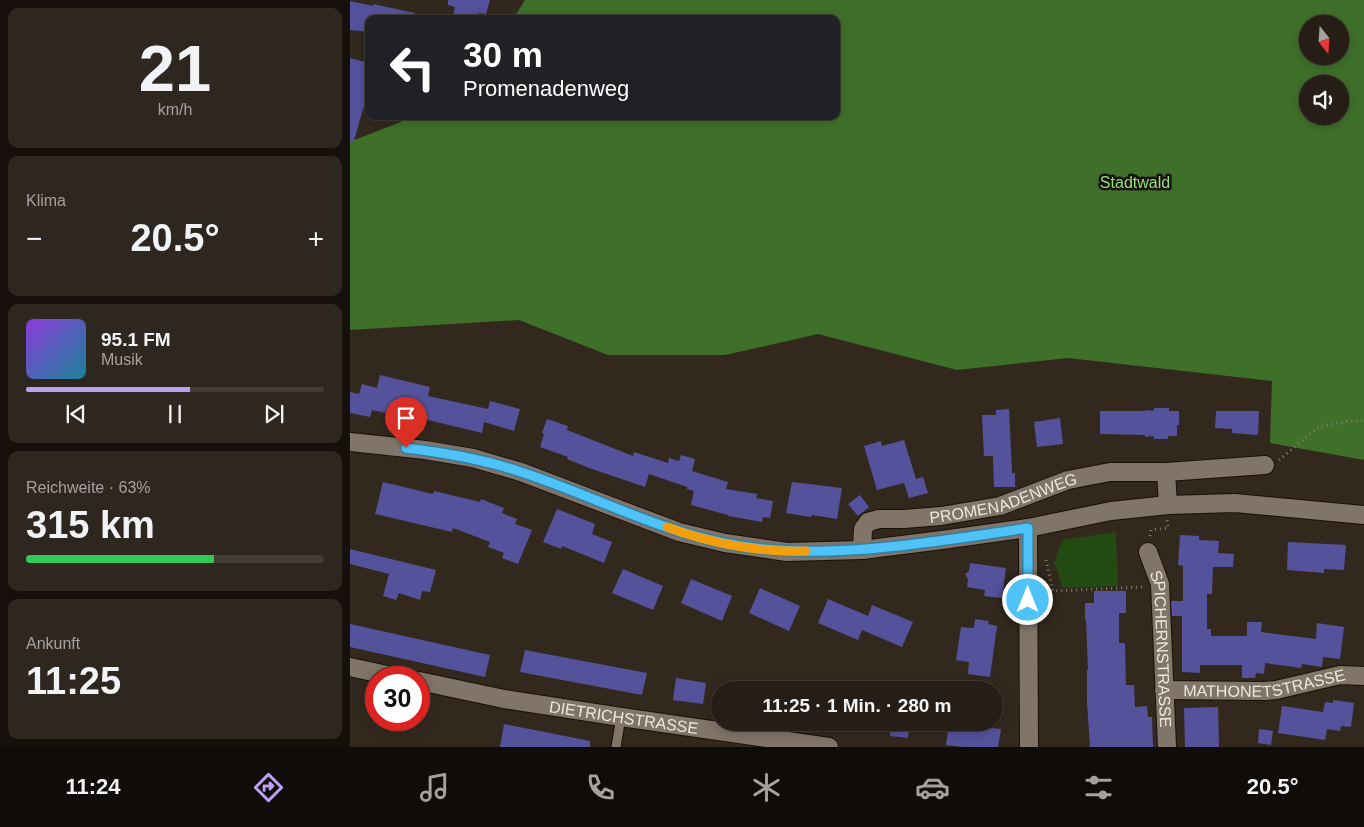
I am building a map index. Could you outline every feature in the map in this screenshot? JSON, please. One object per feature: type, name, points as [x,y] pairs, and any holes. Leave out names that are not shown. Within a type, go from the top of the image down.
[{"type":"street","name":"PROMENADENWEG","points":[[350,442],[425,450],[473,458],[521,472],[679,532],[725,543],[787,552],[862,550],[942,540],[1028,536],[1111,510],[1166,505],[1235,504],[1364,515]]},
{"type":"street","name":"PROMENADENWEG","points":[[862,550],[863,529],[868,522],[879,519],[941,516],[1000,506],[1068,480],[1110,472],[1166,472],[1265,466]]},
{"type":"street","points":[[1166,472],[1166,505]]},
{"type":"street","points":[[1028,536],[1029,747]]},
{"type":"street","name":"SPICHERNSTRASSE","points":[[1148,552],[1160,584],[1166,747]]},
{"type":"street","points":[[350,667],[365,670]]},
{"type":"street","name":"MATHONETSTRASSE","points":[[1164,690],[1271,690],[1340,675],[1364,676]]},
{"type":"street","name":"DIETRICHSTRASSE","points":[[430,683],[504,699],[829,747]]},
{"type":"lane","points":[[616,747],[621,717]]},
{"type":"path","points":[[1265,466],[1278,462],[1318,428],[1349,421],[1364,421]]},
{"type":"path","points":[[1148,552],[1151,530],[1168,528],[1166,505]]},
{"type":"path","points":[[1028,536],[1043,543],[1053,591],[1147,587],[1160,584]]},
{"type":"green space","name":"Stadtwald","points":[[525,0],[1364,0],[1364,460],[1270,443],[1272,381],[1068,358],[957,370],[818,334],[725,355],[608,355],[519,320],[350,330],[350,141],[406,120],[840,120],[840,15],[516,15]]},
{"type":"green space","points":[[1116,532],[1118,586],[1063,588],[1054,562],[1062,540]]},
{"type":"building","points":[[448,0],[490,0],[486,14],[479,13],[478,15],[453,15],[455,7],[448,5]]},
{"type":"building","points":[[350,1],[415,13],[415,15],[365,15],[365,32],[350,30]]},
{"type":"building","points":[[350,58],[365,62],[365,102],[354,141],[350,141]]},
{"type":"building","points":[[380,375],[430,387],[428,396],[488,409],[490,401],[520,409],[514,431],[484,422],[482,433],[424,419],[423,421],[372,410],[370,417],[350,413],[350,392],[359,394],[362,384],[377,388]]},
{"type":"building","points":[[1154,408],[1169,408],[1169,411],[1179,411],[1177,436],[1168,436],[1168,439],[1154,439],[1154,436],[1145,437],[1145,435],[1100,434],[1100,411],[1154,411]]},
{"type":"building","points":[[1009,409],[1012,473],[1015,473],[1015,487],[994,487],[993,456],[984,456],[982,415],[996,415],[996,410]]},
{"type":"building","points":[[1216,411],[1259,411],[1258,435],[1232,433],[1232,429],[1215,428]]},
{"type":"building","points":[[1060,418],[1063,444],[1037,447],[1034,422]]},
{"type":"building","points":[[547,419],[568,426],[567,430],[633,456],[634,452],[668,463],[669,458],[679,461],[681,455],[695,459],[692,471],[728,482],[726,489],[757,494],[756,498],[773,501],[770,518],[763,517],[762,522],[728,516],[691,505],[694,491],[687,489],[687,487],[649,474],[645,487],[567,459],[568,457],[540,447]]},
{"type":"building","points":[[904,440],[916,479],[923,477],[928,493],[909,498],[904,483],[877,490],[864,446],[881,441],[882,446]]},
{"type":"building","points":[[383,482],[433,494],[434,491],[480,502],[481,499],[504,508],[502,513],[517,519],[515,524],[532,530],[518,564],[502,558],[504,553],[488,547],[490,542],[453,528],[452,532],[375,514]]},
{"type":"building","points":[[792,482],[842,488],[837,519],[786,513]]},
{"type":"building","points":[[860,495],[869,507],[858,516],[848,504]]},
{"type":"building","points":[[557,509],[595,524],[592,534],[612,542],[604,563],[562,546],[561,549],[543,542]]},
{"type":"building","points":[[1180,535],[1199,536],[1199,540],[1219,541],[1218,553],[1234,554],[1233,567],[1213,567],[1212,594],[1207,594],[1207,629],[1211,629],[1211,636],[1247,636],[1247,622],[1262,622],[1261,632],[1316,639],[1317,623],[1344,627],[1340,659],[1323,657],[1322,667],[1302,664],[1301,668],[1265,663],[1264,674],[1256,673],[1255,678],[1242,678],[1242,665],[1200,665],[1200,673],[1182,672],[1182,616],[1172,616],[1171,601],[1183,601],[1183,566],[1178,565]]},
{"type":"building","points":[[1288,542],[1346,545],[1344,570],[1324,569],[1324,573],[1287,570]]},
{"type":"building","points":[[350,549],[436,570],[430,592],[422,591],[420,600],[399,593],[396,600],[383,596],[389,574],[350,564]]},
{"type":"building","points":[[970,563],[1006,568],[1002,598],[984,596],[985,590],[967,587],[968,579],[965,574],[969,571]]},
{"type":"building","points":[[623,569],[663,586],[653,610],[612,593]]},
{"type":"building","points":[[691,579],[732,596],[722,621],[681,603]]},
{"type":"building","points":[[760,588],[800,606],[789,631],[749,613]]},
{"type":"building","points":[[1094,591],[1126,591],[1126,613],[1119,613],[1119,643],[1125,643],[1126,685],[1134,685],[1135,707],[1147,706],[1148,717],[1152,717],[1153,747],[1090,747],[1085,603],[1094,603]]},
{"type":"building","points":[[828,599],[868,616],[872,605],[913,622],[902,647],[862,630],[858,640],[818,623]]},
{"type":"building","points":[[975,619],[989,621],[988,624],[997,626],[990,677],[968,674],[969,662],[956,660],[961,627],[974,628]]},
{"type":"building","points":[[350,624],[490,655],[485,677],[350,647]]},
{"type":"building","points":[[525,650],[647,673],[642,695],[520,672]]},
{"type":"building","points":[[676,678],[706,683],[703,704],[673,700]]},
{"type":"building","points":[[1333,700],[1354,703],[1351,727],[1341,726],[1340,731],[1327,729],[1325,740],[1278,733],[1282,706],[1323,712],[1325,702],[1333,703]]},
{"type":"building","points":[[1218,707],[1219,747],[1185,747],[1184,708]]},
{"type":"building","points":[[504,724],[590,741],[590,747],[500,747]]},
{"type":"building","points":[[1259,729],[1273,731],[1271,745],[1258,743]]},
{"type":"building","points":[[890,731],[909,731],[908,738],[890,736]]},
{"type":"building","points":[[948,731],[1001,731],[998,747],[946,745]]},
{"type":"slow traffic","points":[[667,527],[679,532],[725,543],[787,552],[806,551]]},
{"type":"route","points":[[406,448],[473,458],[521,472],[679,532],[725,543],[787,552],[862,550],[1028,528],[1028,600]]}]
